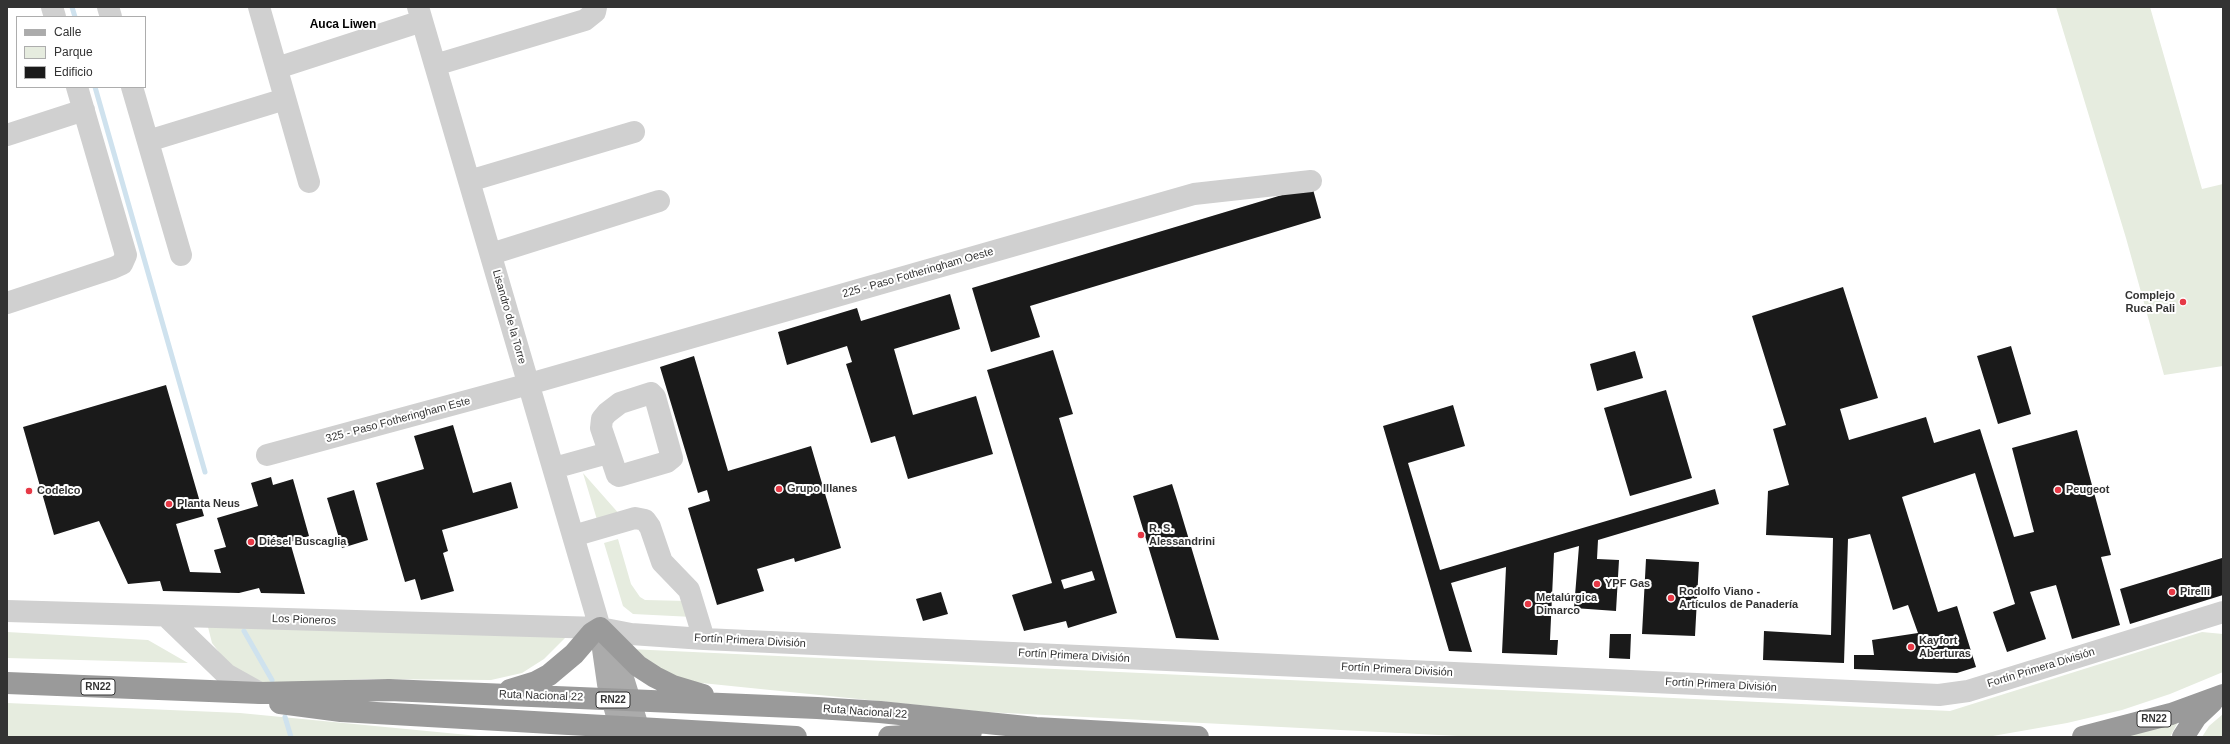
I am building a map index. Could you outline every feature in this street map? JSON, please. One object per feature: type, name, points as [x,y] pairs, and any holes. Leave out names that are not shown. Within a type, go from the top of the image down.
[{"type":"highway","points":[[492,694],[536,682],[549,675],[574,654],[592,633],[600,628],[638,666],[654,678],[697,694],[747,705]]},
{"type":"highway","name":"Ruta Nacional 22","points":[[7,683],[189,691],[260,692],[382,690],[747,705],[861,711],[1036,728],[1198,737]]},
{"type":"highway","name":"Ruta Nacional 22","points":[[189,691],[341,710],[502,719],[630,732],[796,737]]},
{"type":"highway","name":"RN22","points":[[2083,737],[2171,714],[2223,695]]},
{"type":"highway","name":"RN22","points":[[2183,737],[2196,717],[2208,705],[2223,695]]},
{"type":"highway","points":[[502,719],[553,737]]},
{"type":"highway","name":"Ruta Nacional 22","points":[[889,737],[1036,728]]},
{"type":"main road","points":[[600,628],[622,675],[621,700],[630,732]]},
{"type":"street","points":[[259,7],[309,182]]},
{"type":"street","points":[[435,65],[585,20],[595,12],[596,7]]},
{"type":"street","points":[[277,68],[420,14]]},
{"type":"street","name":"Lisandro de la Torre","points":[[420,14],[600,628]]},
{"type":"street","points":[[7,303],[113,268],[122,264],[126,255],[76,88]]},
{"type":"street","points":[[132,88],[181,255]]},
{"type":"street","points":[[148,141],[285,99]]},
{"type":"street","points":[[7,135],[84,110]]},
{"type":"street","points":[[469,180],[634,132]]},
{"type":"street","name":"225 - Paso Fotheringham Oeste","points":[[529,384],[1194,194],[1311,181]]},
{"type":"street","points":[[490,254],[659,201]]},
{"type":"street","name":"325 - Paso Fotheringham Este","points":[[267,456],[529,384]]},
{"type":"street","points":[[554,468],[608,454]]},
{"type":"street","points":[[573,536],[635,518],[645,520],[650,527],[662,562],[689,590],[704,639]]},
{"type":"street","name":"Los Pioneros","points":[[7,612],[600,628]]},
{"type":"street","name":"Fortín Primera División","points":[[600,628],[631,634],[704,639],[1939,695],[1968,691],[2223,612]]},
{"type":"street","points":[[166,616],[226,674],[260,692]]},
{"type":"street","name":"Fortín Primera División","points":[[2185,624],[2223,629]]},
{"type":"green space","points":[[2056,7],[2150,7],[2202,189],[2223,184],[2223,366],[2164,375],[2126,238]]},
{"type":"green space","points":[[583,473],[621,516],[598,523]]},
{"type":"green space","points":[[618,539],[631,584],[640,597],[645,600],[688,601],[693,617],[633,614],[623,606],[604,543]]},
{"type":"green space","points":[[207,623],[568,635],[544,659],[522,673],[491,680],[367,679],[263,684],[241,673],[225,660],[212,643]]},
{"type":"green space","points":[[7,632],[148,640],[188,663],[7,658]]},
{"type":"green space","points":[[2202,632],[2223,634],[2223,672],[2170,694],[2122,710],[2067,723],[1987,737],[1478,737],[986,712],[682,681],[629,649],[1950,711]]},
{"type":"green space","points":[[7,703],[240,713],[489,737],[7,737]]},
{"type":"green space","points":[[2223,714],[2223,737],[2202,737],[2209,726]]},
{"type":"green space","points":[[2178,722],[2170,737],[2117,737]]},
{"type":"building","points":[[1312,186],[1321,218],[1030,306],[1040,337],[991,352],[972,288]]},
{"type":"building","points":[[1843,287],[1878,398],[1840,409],[1849,440],[1926,417],[1934,443],[1980,429],[2014,537],[2034,532],[2012,448],[2077,430],[2111,555],[2101,557],[2120,625],[2072,639],[2056,585],[2030,592],[2046,639],[2007,652],[1993,612],[2015,604],[1975,473],[1902,497],[1938,612],[1957,606],[1976,667],[1957,673],[1854,669],[1854,655],[1874,655],[1872,640],[1918,633],[1908,605],[1893,610],[1870,534],[1848,539],[1844,663],[1763,660],[1764,631],[1831,635],[1833,538],[1766,535],[1768,491],[1789,485],[1773,429],[1786,425],[1752,316]]},
{"type":"building","points":[[950,294],[960,329],[894,349],[913,415],[976,396],[993,454],[908,479],[895,436],[871,443],[846,364],[852,362],[847,346],[787,365],[778,332],[857,308],[861,321]]},
{"type":"building","points":[[2011,346],[2031,414],[1998,424],[1977,356]]},
{"type":"building","points":[[1053,350],[1073,414],[1059,418],[1117,613],[1068,628],[1066,621],[1024,631],[1012,595],[1052,583],[987,370]],"holes":[[[1092,571],[1095,580],[1064,589],[1061,580]]]},
{"type":"building","points":[[1635,351],[1643,378],[1597,391],[1590,364]]},
{"type":"building","points":[[694,356],[728,471],[811,446],[841,548],[795,562],[794,558],[757,569],[764,591],[717,605],[688,508],[710,501],[707,490],[698,493],[660,367]]},
{"type":"building","points":[[166,385],[204,516],[176,524],[190,572],[221,573],[214,550],[226,547],[217,518],[258,506],[251,483],[271,477],[273,485],[293,479],[309,536],[290,542],[305,594],[261,593],[259,588],[239,593],[163,591],[160,581],[128,584],[99,521],[54,535],[23,427]]},
{"type":"building","points":[[1666,390],[1692,478],[1630,496],[1604,408]]},
{"type":"building","points":[[1453,405],[1465,446],[1408,463],[1440,570],[1715,489],[1719,504],[1598,540],[1597,559],[1619,560],[1616,611],[1574,608],[1579,546],[1554,553],[1550,640],[1558,640],[1557,655],[1502,653],[1506,567],[1451,583],[1472,652],[1449,651],[1383,426]]},
{"type":"building","points":[[453,425],[473,493],[511,482],[518,508],[442,530],[448,551],[443,553],[454,591],[421,600],[415,579],[405,582],[376,483],[424,469],[414,436]]},
{"type":"building","points":[[1172,484],[1219,640],[1176,638],[1133,496]]},
{"type":"building","points":[[354,490],[368,540],[342,548],[327,498]]},
{"type":"building","name":"Pirelli","points":[[2222,558],[2223,595],[2130,624],[2120,589]]},
{"type":"building","name":"Rodolfo Viano - Artículos de Panadería","points":[[1646,559],[1699,562],[1695,636],[1642,634]]},
{"type":"building","points":[[941,592],[948,614],[923,621],[916,599]]},
{"type":"building","points":[[1610,634],[1631,634],[1630,659],[1609,658]]},
{"type":"waterway","points":[[72,7],[75,16]]},
{"type":"waterway","points":[[95,88],[205,472]]},
{"type":"waterway","points":[[244,631],[272,680]]},
{"type":"waterway","points":[[285,717],[291,737]]},
{"type":"place","name":"Complejo Ruca Pali","points":[[2183,302]]},
{"type":"place","name":"Grupo Illanes","points":[[779,489]]},
{"type":"place","name":"Peugeot","points":[[2058,490]]},
{"type":"place","name":"Codelco","points":[[29,491]]},
{"type":"place","name":"Planta Neus","points":[[169,504]]},
{"type":"place","name":"R. S. Alessandrini","points":[[1141,535]]},
{"type":"place","name":"Diésel Buscaglia","points":[[251,542]]},
{"type":"place","name":"YPF Gas","points":[[1597,584]]},
{"type":"place","name":"Pirelli","points":[[2172,592]]},
{"type":"place","name":"Rodolfo Viano - Artículos de Panadería","points":[[1671,598]]},
{"type":"place","name":"Metalúrgica Dimarco","points":[[1528,604]]},
{"type":"place","name":"Kayfort Aberturas","points":[[1911,647]]},
{"type":"district","name":"Auca Liwen","points":[[343,25]]}]
